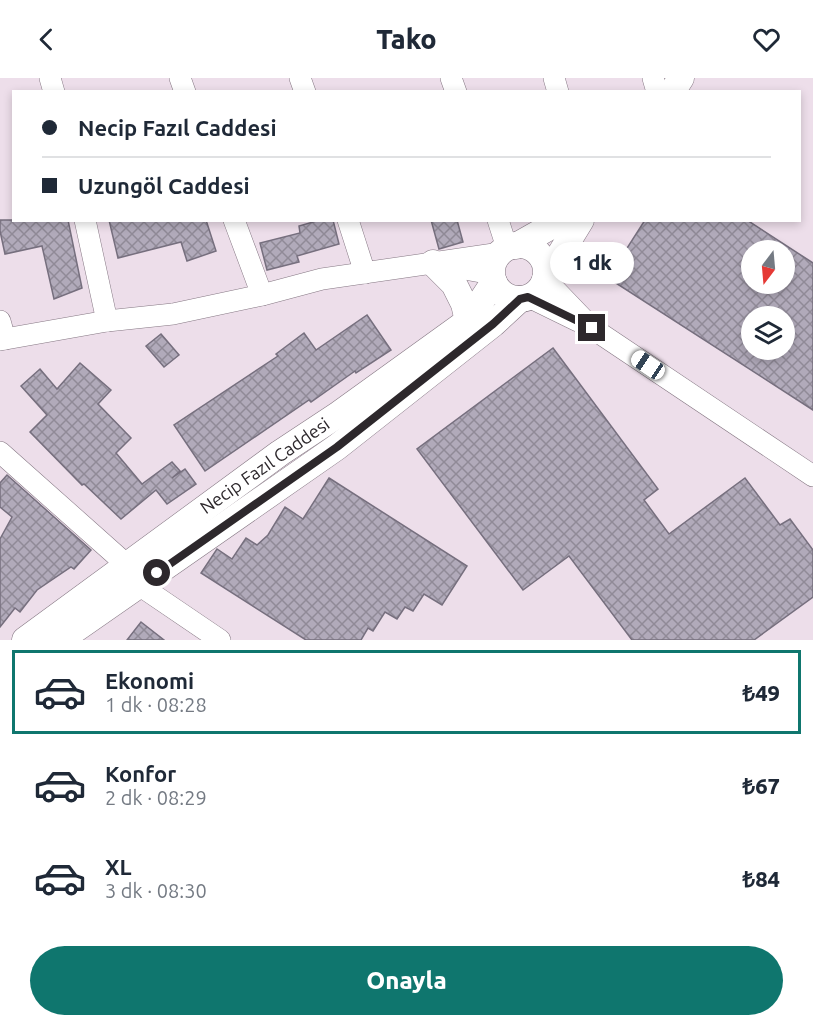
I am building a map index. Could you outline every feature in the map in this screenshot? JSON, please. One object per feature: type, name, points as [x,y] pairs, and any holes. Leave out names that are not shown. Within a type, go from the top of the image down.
[{"type":"street","points":[[85,222],[107,321]]},
{"type":"street","points":[[235,222],[262,295]]},
{"type":"street","points":[[349,222],[365,273]]},
{"type":"street","points":[[2,334],[173,314],[262,295],[322,279],[433,263],[502,261],[524,246],[539,255],[546,270],[531,292],[512,298],[504,295],[498,289],[502,261],[498,222]]},
{"type":"street","points":[[502,261],[559,222]]},
{"type":"street","name":"Necip Fazıl Caddesi","points":[[25,640],[337,447],[531,292],[580,222]]},
{"type":"street","name":"Necip Fazıl Caddesi","points":[[60,640],[133,575],[280,453],[339,414],[468,321],[502,261]]},
{"type":"street","points":[[433,263],[454,284],[464,304],[468,321]]},
{"type":"street","points":[[531,292],[592,328],[813,476]]},
{"type":"street","points":[[0,452],[133,575],[219,640]]},
{"type":"building","points":[[0,220],[68,222],[82,288],[54,299],[42,246],[5,254]]},
{"type":"building","points":[[109,222],[207,222],[216,251],[187,261],[181,242],[118,258]]},
{"type":"building","points":[[313,222],[334,222],[339,244],[297,256],[299,262],[267,270],[260,243],[300,233],[299,226]]},
{"type":"building","points":[[432,222],[458,222],[463,242],[439,249]]},
{"type":"building","points":[[644,222],[750,222],[778,240],[741,240],[741,294],[795,294],[795,251],[813,263],[813,410],[608,278]]},
{"type":"building","points":[[367,315],[391,350],[356,373],[355,371],[311,402],[309,400],[205,471],[174,425],[278,356],[276,354],[304,333],[316,350]]},
{"type":"building","points":[[161,334],[179,355],[164,367],[146,346]]},
{"type":"building","points":[[553,348],[658,489],[644,500],[669,534],[745,478],[780,525],[790,519],[813,550],[813,597],[754,640],[632,640],[569,556],[523,590],[417,449]]},
{"type":"building","points":[[80,363],[111,390],[98,404],[131,438],[116,453],[142,484],[172,462],[180,471],[172,478],[185,469],[196,484],[167,504],[156,490],[121,519],[84,484],[82,485],[30,432],[47,415],[21,386],[40,369],[57,389]]},
{"type":"building","points":[[7,475],[91,550],[74,569],[71,567],[37,590],[20,612],[15,608],[0,627],[0,539],[12,517],[0,507],[0,483]]},
{"type":"building","points":[[329,478],[467,566],[442,605],[424,594],[413,611],[405,607],[397,619],[385,612],[373,631],[368,628],[361,640],[306,640],[201,573],[217,549],[232,559],[246,538],[257,545],[268,535],[285,507],[303,519]]},
{"type":"building","points":[[141,622],[164,640],[127,640]]},
{"type":"route","points":[[157,573],[337,447],[493,324],[520,299],[528,297],[592,328]]}]
